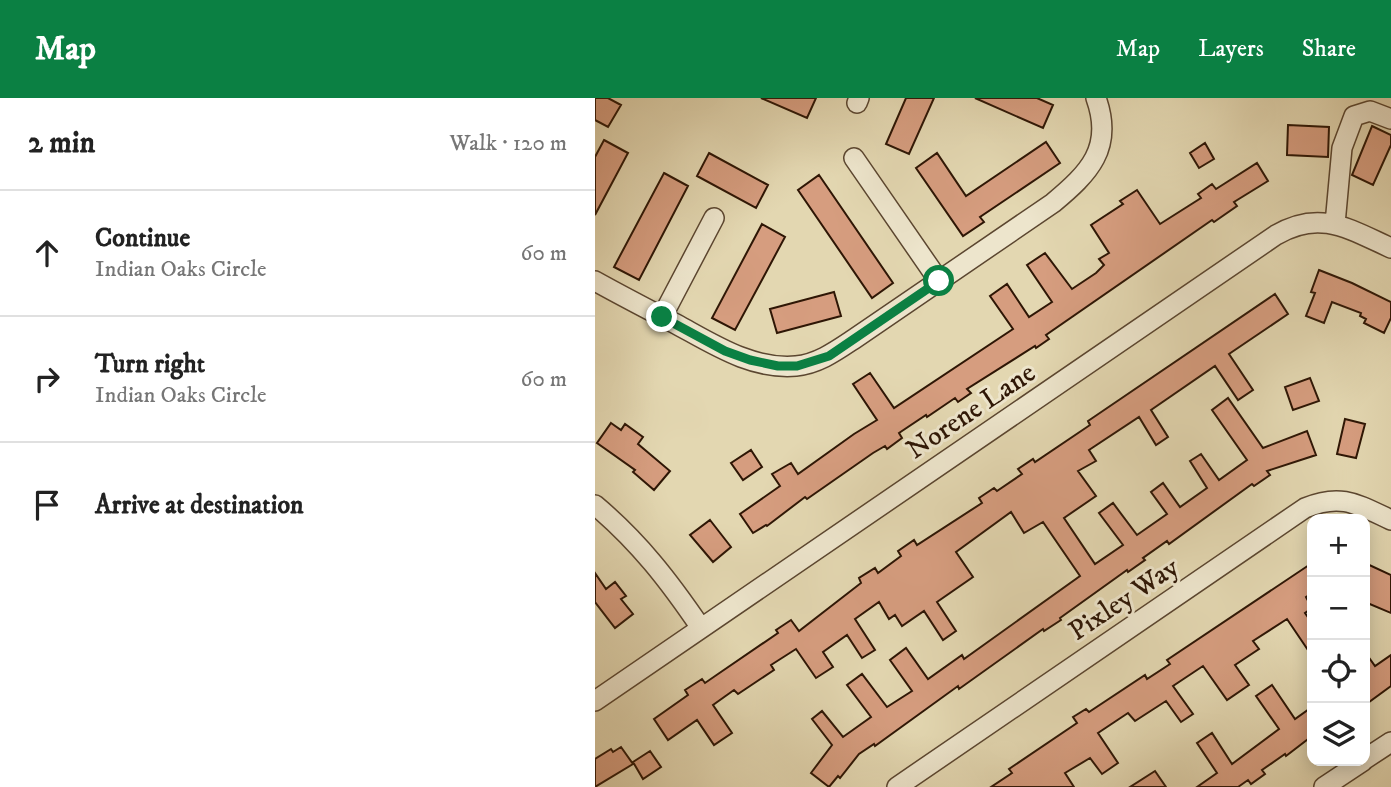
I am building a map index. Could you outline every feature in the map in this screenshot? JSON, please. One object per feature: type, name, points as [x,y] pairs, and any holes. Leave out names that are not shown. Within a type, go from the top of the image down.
[{"type":"street","points":[[595,281],[725,351],[750,360],[778,366],[797,366],[829,356],[1080,181],[1093,163],[1098,150],[1102,129],[1096,98]]},
{"type":"street","points":[[1335,224],[1342,148],[1354,116],[1370,111],[1391,119]]},
{"type":"street","points":[[854,158],[939,281]]},
{"type":"street","points":[[662,317],[714,218]]},
{"type":"street","name":"Norene Lane","points":[[595,701],[1276,235],[1303,223],[1317,221],[1335,224],[1391,248]]},
{"type":"street","name":"Pixley Way","points":[[897,787],[1305,508],[1319,502],[1342,500],[1353,502],[1391,520]]},
{"type":"street","points":[[595,505],[624,529],[654,562],[701,628]]},
{"type":"street","points":[[1370,756],[1391,741]]},
{"type":"street","points":[[1324,787],[1355,766]]},
{"type":"building","points":[[595,98],[608,98],[621,105],[608,127],[595,120]]},
{"type":"building","points":[[761,98],[816,98],[807,118]]},
{"type":"building","points":[[906,98],[934,98],[909,154],[886,144]]},
{"type":"building","points":[[975,98],[1037,98],[1053,105],[1043,128]]},
{"type":"building","points":[[1288,125],[1329,127],[1328,157],[1287,155]]},
{"type":"building","points":[[1372,126],[1391,135],[1391,145],[1373,185],[1352,175]]},
{"type":"building","points":[[604,140],[628,153],[595,215],[595,157]]},
{"type":"building","points":[[1046,142],[1060,163],[980,217],[984,222],[963,236],[916,168],[937,153],[966,196]]},
{"type":"building","points":[[1205,143],[1214,159],[1199,168],[1190,153]]},
{"type":"building","points":[[709,153],[768,185],[756,208],[697,176]]},
{"type":"building","points":[[1257,163],[1268,181],[1234,202],[1237,206],[1214,222],[1212,220],[1046,335],[1049,339],[1036,348],[1035,346],[967,389],[971,393],[958,402],[955,398],[927,417],[926,415],[899,433],[902,438],[887,449],[885,446],[873,453],[753,533],[740,514],[780,486],[772,474],[791,463],[798,474],[877,420],[853,384],[870,373],[894,408],[1013,329],[990,296],[1007,284],[1029,317],[1052,302],[1027,265],[1045,253],[1072,289],[1096,273],[1104,265],[1099,259],[1109,253],[1091,225],[1123,204],[1120,201],[1137,190],[1160,224],[1201,198],[1198,194],[1212,184],[1216,189]]},
{"type":"building","points":[[664,173],[688,186],[639,280],[614,267]]},
{"type":"building","points":[[819,175],[893,283],[872,298],[798,190]]},
{"type":"building","points":[[762,224],[785,237],[735,330],[712,318]]},
{"type":"building","points":[[1319,270],[1391,302],[1391,318],[1384,333],[1364,323],[1366,319],[1360,316],[1361,313],[1332,302],[1324,323],[1306,316],[1315,293],[1311,292]]},
{"type":"building","points":[[834,292],[841,316],[777,333],[770,309]]},
{"type":"building","points":[[1275,294],[1288,314],[1229,354],[1253,390],[1238,400],[1215,366],[1151,410],[1168,437],[1156,445],[1139,417],[1089,450],[1096,461],[1078,471],[1096,496],[1064,518],[1095,564],[1123,545],[1099,513],[1113,503],[1137,535],[1167,514],[1151,492],[1163,483],[1180,507],[1207,488],[1190,461],[1201,454],[1219,480],[1247,460],[1212,410],[1228,398],[1263,448],[1307,431],[1316,455],[1267,471],[1270,475],[1254,486],[1252,484],[1169,544],[1167,541],[1143,558],[1145,560],[1060,618],[1061,620],[1044,631],[1043,629],[959,689],[958,686],[875,746],[874,744],[859,754],[829,787],[811,773],[832,745],[812,719],[822,711],[843,737],[871,717],[847,685],[862,674],[887,707],[912,691],[890,660],[906,648],[928,679],[962,655],[964,659],[1080,576],[1043,522],[1024,533],[1011,512],[956,552],[973,577],[937,602],[956,631],[943,640],[924,611],[902,626],[895,615],[889,619],[879,602],[855,619],[875,650],[862,658],[847,635],[823,652],[833,667],[816,678],[796,649],[771,665],[774,670],[738,694],[734,690],[713,705],[732,733],[714,745],[697,720],[668,740],[654,719],[688,695],[685,690],[702,679],[705,683],[778,633],[776,630],[791,620],[799,631],[861,583],[859,578],[875,568],[878,573],[901,556],[898,551],[914,540],[917,545],[982,503],[979,498],[994,488],[997,491],[1022,474],[1018,469],[1033,459],[1035,462],[1090,425],[1088,421]]},
{"type":"building","points":[[1310,378],[1319,401],[1293,410],[1285,387]]},
{"type":"building","points":[[1345,419],[1365,424],[1356,458],[1337,454]]},
{"type":"building","points":[[611,423],[621,430],[625,424],[643,437],[638,444],[670,471],[654,490],[633,472],[635,470],[597,443]]},
{"type":"building","points":[[751,450],[762,467],[743,480],[731,463]]},
{"type":"building","points":[[710,520],[731,547],[713,562],[690,535]]},
{"type":"building","points":[[1370,565],[1391,575],[1391,613],[1370,604]]},
{"type":"building","points":[[1307,566],[1307,649],[1287,619],[1253,641],[1259,649],[1235,665],[1249,685],[1227,700],[1203,666],[1173,686],[1193,714],[1181,722],[1166,701],[1135,721],[1128,713],[1098,733],[1118,763],[1102,774],[1090,758],[1065,773],[1074,787],[991,787],[1012,773],[1009,769],[1077,723],[1073,717],[1086,709],[1089,712],[1145,675],[1147,679],[1170,664],[1167,660]]},
{"type":"building","points":[[595,573],[606,589],[615,582],[626,596],[621,599],[633,614],[615,628],[595,602]]},
{"type":"building","points":[[1391,655],[1391,686],[1370,701],[1370,659],[1375,666]]},
{"type":"building","points":[[1272,685],[1295,719],[1307,711],[1307,740],[1262,770],[1265,774],[1251,784],[1248,780],[1238,787],[1197,787],[1217,773],[1197,743],[1212,733],[1232,764],[1279,729],[1256,696]]},
{"type":"building","points":[[621,747],[633,764],[595,787],[595,759],[611,749],[613,752]]},
{"type":"building","points":[[650,751],[661,767],[643,779],[633,762]]},
{"type":"building","points":[[1155,771],[1166,787],[1130,787]]},
{"type":"route","points":[[662,317],[725,351],[762,364],[797,366],[829,356],[939,281]]}]
